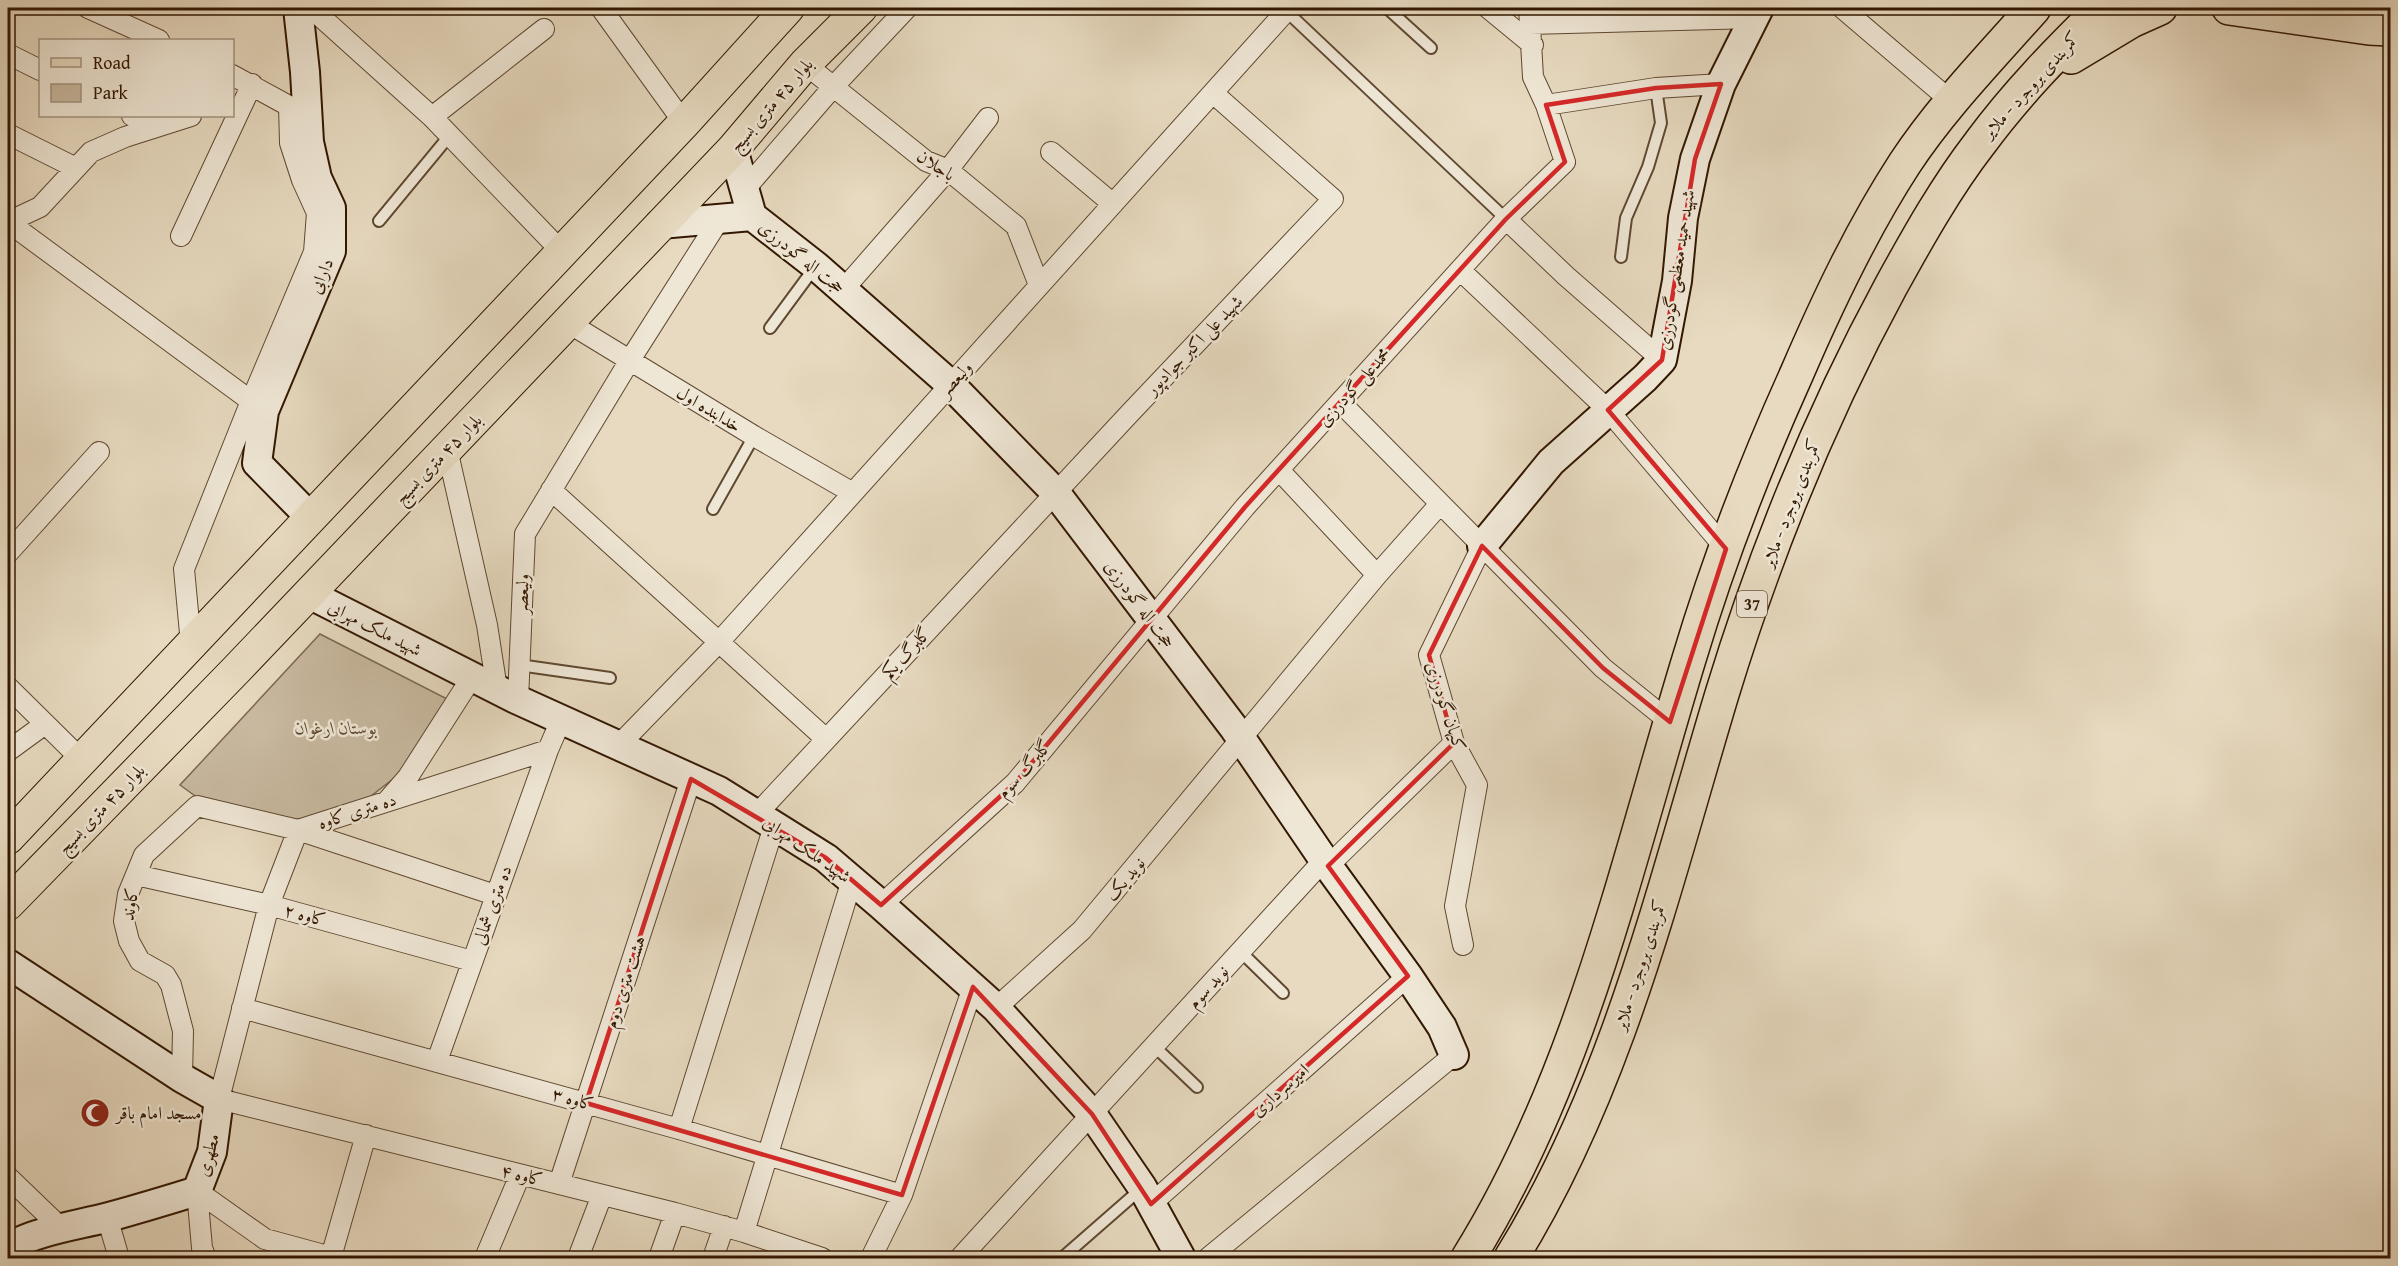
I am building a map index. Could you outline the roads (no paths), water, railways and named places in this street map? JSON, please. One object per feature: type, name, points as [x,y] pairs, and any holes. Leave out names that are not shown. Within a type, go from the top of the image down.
[{"type":"highway","name":"37","points":[[1468,1258],[1520,1166],[1548,1103],[1606,936],[1689,656],[1726,549],[1776,418],[1843,270],[1907,161],[1952,101],[2034,8]]},
{"type":"highway","name":"کمربندی بروجرد - ملایر","points":[[1511,1258],[1573,1145],[1601,1082],[1663,897],[1723,691],[1754,598],[1801,474],[1829,408],[1874,316],[1931,216],[1978,144],[2033,79],[2102,8]]},
{"type":"highway","points":[[2033,79],[2131,21],[2160,8]]},
{"type":"highway","points":[[2229,8],[2383,31]]},
{"type":"main road","points":[[8,838],[684,123],[788,8]]},
{"type":"main road","name":"بلوار ۴۵ متری بسیج","points":[[8,904],[309,594],[733,149],[805,64],[861,8]]},
{"type":"street","points":[[88,8],[157,39]]},
{"type":"street","name":"دارابی","points":[[298,8],[309,142],[317,178],[331,208],[332,251],[257,406],[257,463],[310,517]]},
{"type":"street","points":[[310,8],[432,117],[562,252]]},
{"type":"street","points":[[601,8],[684,123]]},
{"type":"street","points":[[745,189],[833,87],[907,8]]},
{"type":"street","name":"ولیعصر","points":[[618,747],[719,642],[1213,93],[1286,8]]},
{"type":"street","points":[[1488,8],[1533,45]]},
{"type":"street","points":[[1842,8],[1952,101]]},
{"type":"street","points":[[1721,84],[1656,88],[1546,105],[1533,78],[1530,16],[1757,13]]},
{"type":"street","name":"شهید حمید معظمی گودرزی","points":[[1482,546],[1551,462],[1662,360],[1677,281],[1683,218],[1695,159],[1721,84],[1757,13]]},
{"type":"street","points":[[432,117],[544,29]]},
{"type":"street","points":[[8,54],[39,70]]},
{"type":"street","name":"باجلان","points":[[805,64],[926,160],[948,171],[1016,226],[1039,285]]},
{"type":"street","points":[[191,644],[184,569],[257,406],[314,252],[317,213],[302,180],[290,143],[289,106],[234,76]]},
{"type":"street","points":[[234,97],[252,84]]},
{"type":"street","points":[[180,236],[252,84]]},
{"type":"street","name":"شهید علی اکبر جوادپور","points":[[1055,492],[1333,199],[1213,93]]},
{"type":"street","name":"محمدعلی گودرزی","points":[[1151,619],[1278,470],[1506,219],[1565,162],[1546,105]]},
{"type":"street","points":[[134,117],[156,127]]},
{"type":"street","points":[[188,117],[125,137],[91,152],[40,207],[8,222],[257,406]]},
{"type":"street","points":[[843,290],[948,171],[988,118]]},
{"type":"street","points":[[8,134],[76,168]]},
{"type":"street","name":"حجت اله گودرزی","points":[[733,149],[752,216],[816,267],[950,384],[1055,492],[1241,739],[1326,863],[1408,976],[1442,1027],[1454,1055]]},
{"type":"street","points":[[1051,152],[1113,204]]},
{"type":"street","name":"حجت اله گودرزی","points":[[660,224],[752,216]]},
{"type":"street","points":[[1506,219],[1566,276],[1662,360]]},
{"type":"street","name":"ولیعصر","points":[[508,694],[519,665],[525,534],[630,360],[719,220]]},
{"type":"street","points":[[1460,270],[1608,410],[1726,549]]},
{"type":"street","name":"خدابنده اول","points":[[567,322],[754,436],[853,493]]},
{"type":"street","points":[[1340,402],[1603,668],[1670,722]]},
{"type":"street","points":[[447,448],[487,625],[508,694]]},
{"type":"street","points":[[8,553],[99,452]]},
{"type":"street","points":[[1278,470],[1377,575],[1440,504]]},
{"type":"street","points":[[551,490],[826,739]]},
{"type":"street","name":"گلبرگ یکم","points":[[765,820],[826,739],[1055,492]]},
{"type":"street","name":"کیهان گودرزی","points":[[1463,945],[1455,906],[1477,785],[1454,743],[1429,655],[1482,546]]},
{"type":"street","name":"نوید یک","points":[[996,1008],[1082,930],[1377,575]]},
{"type":"street","name":"شهید ملک مهرابی","points":[[309,594],[561,720],[719,791],[826,858],[996,1008],[1092,1114],[1146,1196],[1172,1254]]},
{"type":"street","name":"گلبرگ سوم","points":[[881,905],[1015,783],[1151,619]]},
{"type":"street","points":[[386,801],[408,777],[472,677]]},
{"type":"street","points":[[8,687],[82,760]]},
{"type":"street","points":[[548,750],[561,720]]},
{"type":"street","points":[[8,752],[45,724]]},
{"type":"street","name":"نوید سوم","points":[[960,1258],[1240,952],[1326,863],[1454,743]]},
{"type":"street","name":"ده متری کاوه","points":[[219,1099],[269,905],[298,830],[548,750]]},
{"type":"street","name":"ده متری شمالی","points":[[437,1061],[548,750]]},
{"type":"street","name":"هشت متری دوم","points":[[559,1184],[692,779]]},
{"type":"street","name":"کاوند","points":[[182,1078],[183,1031],[171,986],[165,975],[140,961],[129,941],[124,921],[128,894],[144,855],[197,806],[298,830]]},
{"type":"street","points":[[679,1129],[765,820]]},
{"type":"street","points":[[298,830],[495,895]]},
{"type":"street","name":"کاوه ۲","points":[[136,875],[269,905],[472,961]]},
{"type":"street","points":[[744,1232],[852,880]]},
{"type":"street","points":[[8,964],[182,1078],[219,1099]]},
{"type":"street","name":"امیرسرداری","points":[[1146,1196],[1408,976]]},
{"type":"street","points":[[871,1258],[902,1195],[973,987]]},
{"type":"street","name":"کاوه ۳","points":[[242,1008],[679,1129],[902,1195]]},
{"type":"street","points":[[1208,1258],[1454,1055]]},
{"type":"street","name":"کاوه ۴","points":[[219,1099],[675,1212],[744,1232],[797,1254],[822,1258]]},
{"type":"street","name":"مطهری","points":[[17,1245],[60,1227],[107,1217],[197,1191],[213,1152],[219,1099]]},
{"type":"street","points":[[197,1191],[265,1239],[294,1252],[333,1258],[366,1136]]},
{"type":"street","points":[[484,1258],[520,1175]]},
{"type":"street","points":[[8,1177],[60,1227]]},
{"type":"street","points":[[197,1191],[202,1248],[206,1258]]},
{"type":"street","points":[[578,1258],[602,1195]]},
{"type":"street","points":[[659,1258],[675,1212]]},
{"type":"street","points":[[107,1217],[119,1258]]},
{"type":"street","points":[[713,1258],[724,1226]]},
{"type":"lane","points":[[1286,8],[1506,219]]},
{"type":"lane","points":[[1387,8],[1431,48]]},
{"type":"lane","points":[[1621,257],[1626,218],[1648,167],[1661,123],[1656,88]]},
{"type":"lane","points":[[380,221],[450,135]]},
{"type":"lane","points":[[770,328],[816,267]]},
{"type":"lane","points":[[713,509],[754,436]]},
{"type":"lane","points":[[519,665],[610,678]]},
{"type":"lane","points":[[1240,952],[1283,993]]},
{"type":"lane","points":[[1155,1046],[1197,1088]]},
{"type":"lane","points":[[1062,1258],[1146,1196]]},
{"type":"place","name":"مسجد امام باقر","points":[[95,1113]]},
{"type":"park label","name":"بوستان ارغوان","points":[[336,728]]}]
